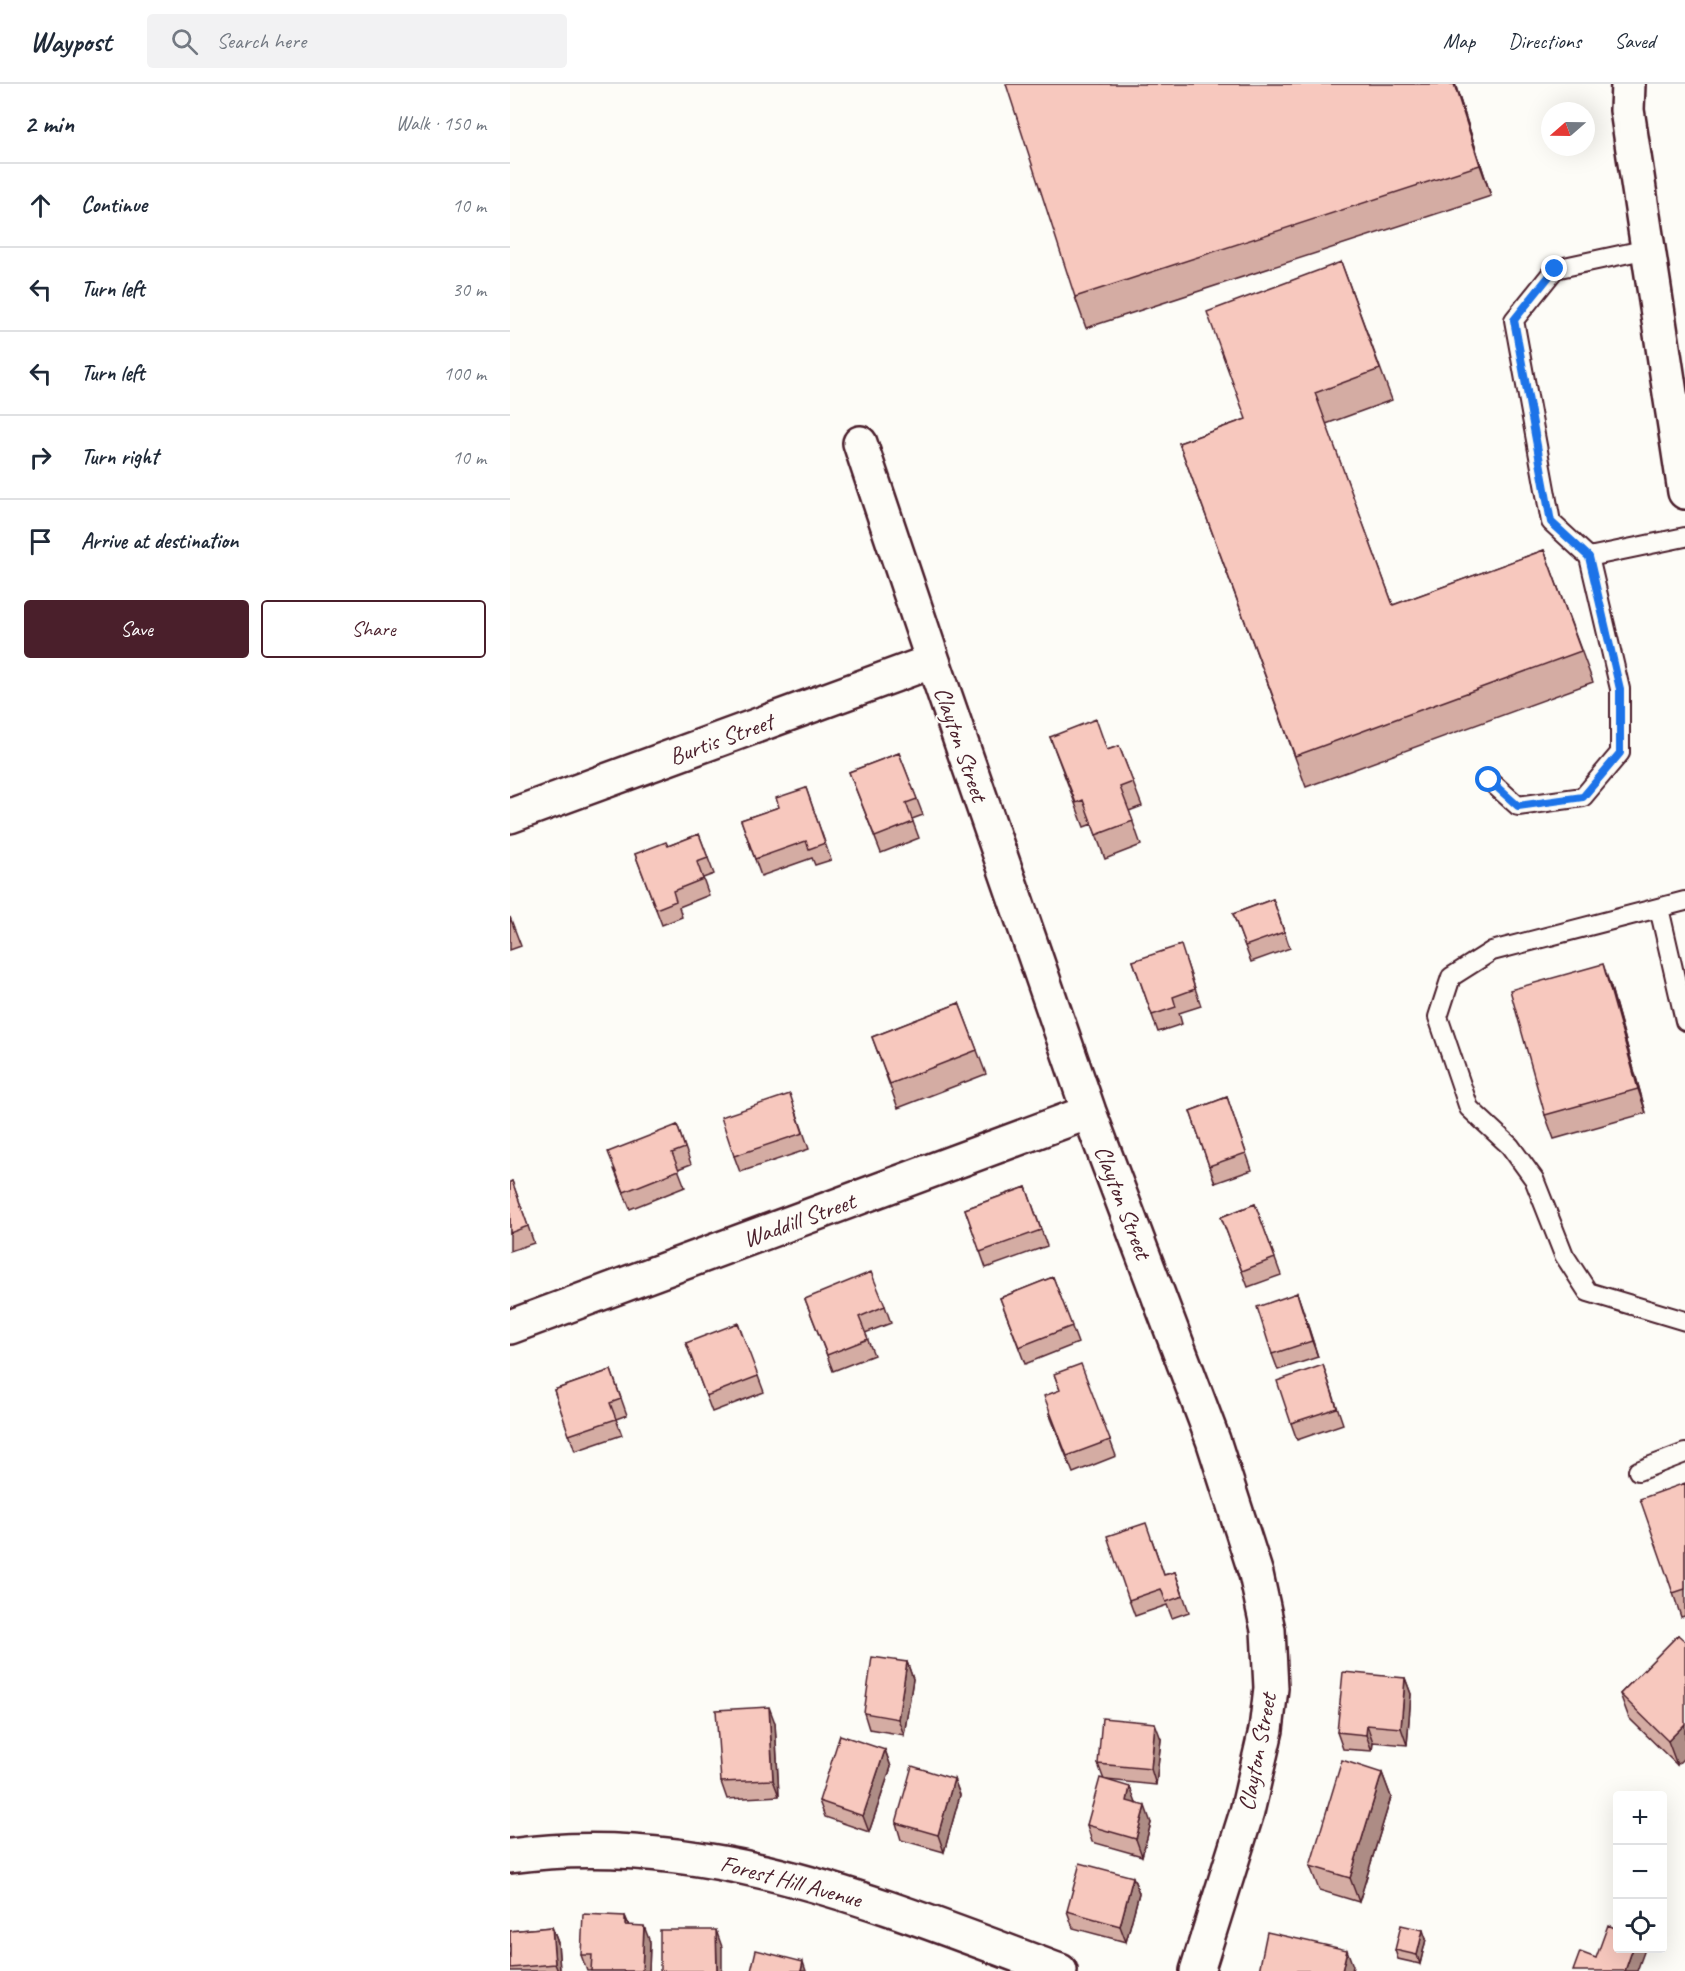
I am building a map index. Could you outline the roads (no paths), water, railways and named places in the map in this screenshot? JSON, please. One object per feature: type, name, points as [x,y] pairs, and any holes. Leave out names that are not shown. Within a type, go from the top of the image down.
[{"type":"street","points":[[1628,84],[1627,110],[1685,492]]},
{"type":"street","name":"Clayton Street","points":[[860,442],[1089,1113],[1213,1440],[1256,1575],[1268,1630],[1271,1688],[1266,1730],[1247,1812],[1197,1971]]},
{"type":"street","name":"Burtis Street","points":[[510,816],[933,661]]},
{"type":"street","name":"Waddill Street","points":[[510,1327],[1089,1113]]},
{"type":"street","name":"Forest Hill Avenue","points":[[510,1856],[543,1851],[628,1851],[699,1858],[769,1871],[877,1903],[1060,1971]]},
{"type":"lane","points":[[1489,780],[1518,806],[1583,797],[1620,753],[1620,689],[1589,557],[1551,522],[1514,320],[1555,269],[1648,249]]},
{"type":"lane","points":[[1589,557],[1685,537]]},
{"type":"lane","points":[[1685,901],[1492,951],[1451,977],[1438,1017],[1469,1108],[1510,1146],[1534,1179],[1564,1255],[1588,1292],[1685,1321]]},
{"type":"lane","points":[[1659,908],[1685,1021]]},
{"type":"lane","points":[[1638,1471],[1685,1453]]}]
